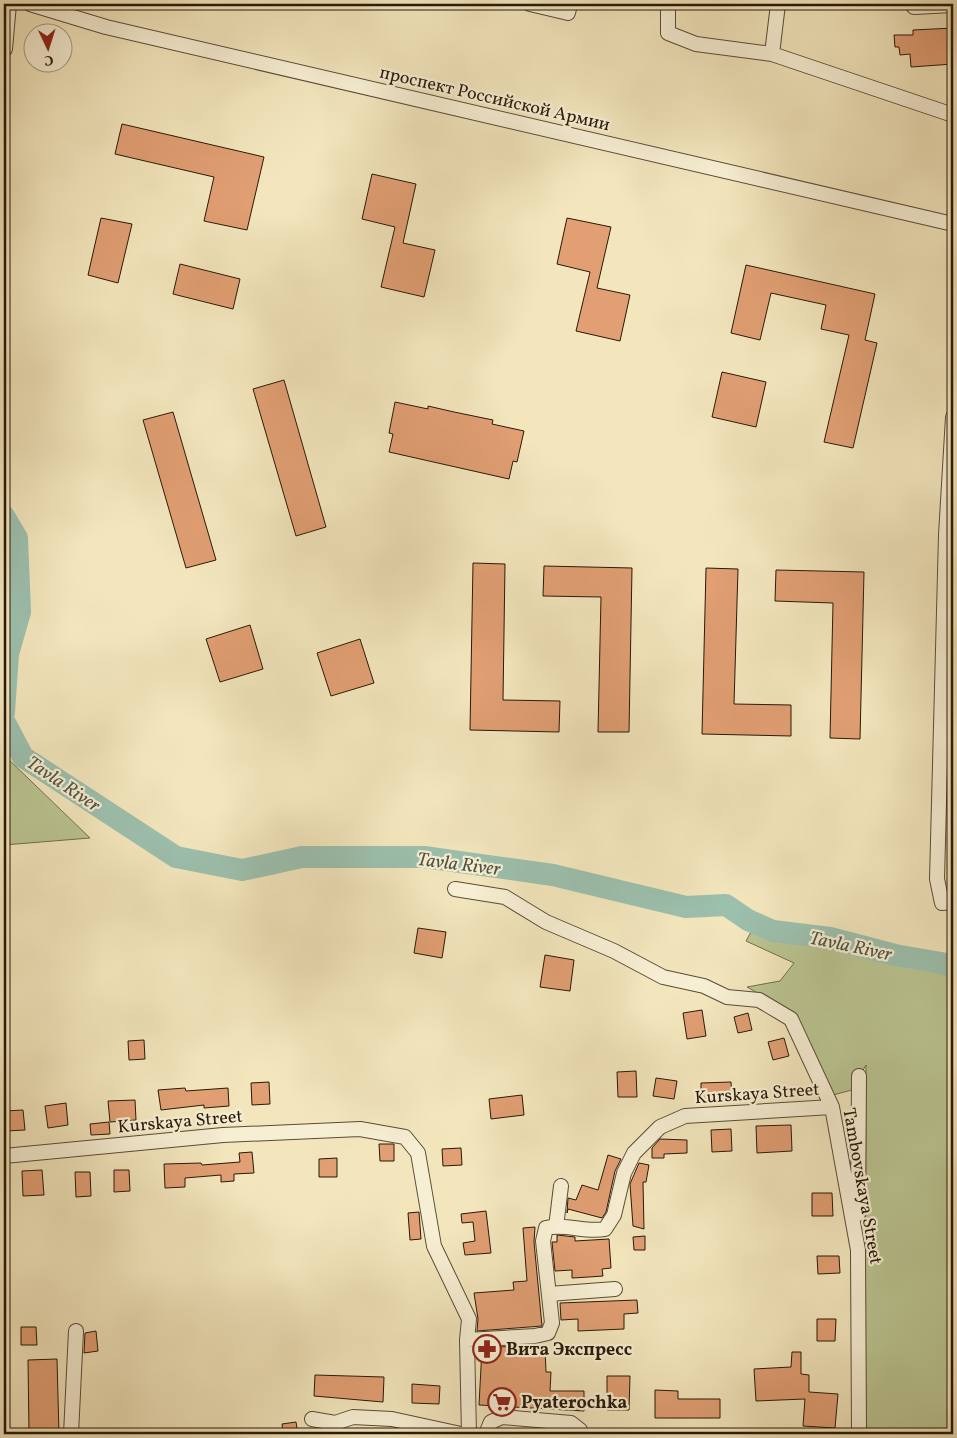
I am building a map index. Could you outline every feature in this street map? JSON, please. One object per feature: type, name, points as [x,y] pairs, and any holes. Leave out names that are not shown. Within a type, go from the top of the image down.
[{"type":"street","points":[[5,48],[9,4]]},
{"type":"street","name":"проспект Российской Армии","points":[[30,4],[106,27],[953,224]]},
{"type":"street","points":[[530,4],[568,13],[570,4]]},
{"type":"street","points":[[668,4],[668,33],[696,44],[772,54],[953,115]]},
{"type":"street","points":[[772,54],[778,4]]},
{"type":"street","points":[[914,7],[953,5]]},
{"type":"street","points":[[948,902],[937,879],[946,535],[953,417]]},
{"type":"street","name":"Tambovskaya Street","points":[[455,889],[505,897],[546,922],[614,951],[663,977],[704,986],[726,997],[759,1000],[791,1019],[832,1107],[858,1250],[859,1434]]},
{"type":"street","points":[[858,1250],[859,1076]]},
{"type":"street","name":"Kurskaya Street","points":[[556,1227],[591,1232],[604,1229],[614,1215],[624,1173],[634,1153],[660,1127],[685,1116],[832,1107]]},
{"type":"street","name":"Kurskaya Street","points":[[4,1156],[223,1135],[360,1129],[404,1137],[418,1153],[434,1246],[469,1319],[467,1340],[469,1434]]},
{"type":"street","points":[[467,1340],[535,1336],[548,1333],[552,1323],[543,1241],[546,1228],[556,1227],[561,1186]]},
{"type":"street","points":[[549,1294],[615,1289]]},
{"type":"street","points":[[70,1434],[76,1330]]},
{"type":"street","points":[[312,1419],[335,1423],[353,1417],[392,1419],[461,1434]]},
{"type":"street","points":[[486,1434],[491,1422],[502,1418],[572,1423],[580,1430],[581,1434]]},
{"type":"shaded area","points":[[4,755],[90,838],[4,845]]},
{"type":"shaded area","points":[[751,932],[839,948],[953,976],[953,1434],[865,1434],[866,1065],[852,1090],[833,1095],[788,1010],[747,987],[780,981],[794,963],[746,941]]},
{"type":"shaded area","points":[[895,955],[953,958],[953,969]]},
{"type":"building","points":[[953,28],[953,64],[911,67],[910,54],[900,55],[899,47],[895,47],[894,35],[913,35],[913,30]]},
{"type":"building","points":[[122,124],[264,157],[247,230],[204,221],[214,177],[115,154]]},
{"type":"building","points":[[372,174],[416,184],[403,243],[435,250],[424,297],[381,287],[395,227],[362,219]]},
{"type":"building","points":[[101,218],[132,224],[118,283],[88,275]]},
{"type":"building","points":[[567,218],[611,227],[597,288],[630,295],[620,341],[576,331],[590,272],[557,264]]},
{"type":"building","points":[[180,264],[240,279],[233,309],[173,294]]},
{"type":"building","points":[[746,265],[875,294],[865,340],[877,343],[853,448],[824,442],[849,335],[821,329],[826,305],[771,293],[760,340],[731,333]]},
{"type":"building","points":[[722,372],[766,382],[756,427],[712,417]]},
{"type":"building","points":[[284,380],[326,527],[296,536],[253,389]]},
{"type":"building","points":[[395,402],[428,409],[428,406],[493,420],[492,424],[524,431],[517,462],[513,461],[509,479],[389,452],[393,434],[389,433]]},
{"type":"building","points":[[173,412],[216,560],[186,568],[143,420]]},
{"type":"building","points":[[473,563],[505,564],[503,700],[560,701],[559,732],[470,730]]},
{"type":"building","points":[[544,566],[632,568],[629,732],[598,732],[601,597],[543,596]]},
{"type":"building","points":[[706,568],[738,569],[734,704],[791,705],[791,736],[702,734]]},
{"type":"building","points":[[776,570],[864,572],[860,739],[830,738],[833,603],[775,601]]},
{"type":"building","points":[[250,625],[263,669],[220,682],[206,639]]},
{"type":"building","points":[[360,639],[374,683],[331,696],[317,653]]},
{"type":"building","points":[[418,928],[446,932],[442,958],[414,953]]},
{"type":"building","points":[[545,955],[574,960],[570,991],[540,987]]},
{"type":"building","points":[[702,1010],[706,1036],[687,1039],[683,1013]]},
{"type":"building","points":[[748,1013],[752,1030],[738,1033],[734,1017]]},
{"type":"building","points":[[784,1038],[789,1056],[773,1060],[768,1042]]},
{"type":"building","points":[[144,1040],[145,1059],[129,1060],[128,1041]]},
{"type":"building","points":[[636,1071],[637,1097],[618,1097],[617,1072]]},
{"type":"building","points":[[656,1078],[677,1081],[674,1099],[653,1096]]},
{"type":"building","points":[[269,1082],[270,1104],[252,1105],[251,1083]]},
{"type":"building","points":[[731,1082],[732,1099],[701,1100],[701,1083]]},
{"type":"building","points":[[185,1088],[186,1091],[228,1088],[229,1106],[204,1108],[204,1105],[161,1110],[158,1090]]},
{"type":"building","points":[[522,1095],[524,1115],[491,1119],[489,1099]]},
{"type":"building","points":[[135,1100],[136,1120],[110,1122],[108,1101]]},
{"type":"building","points":[[66,1103],[68,1125],[48,1128],[45,1106]]},
{"type":"building","points":[[23,1110],[25,1130],[6,1131],[5,1111]]},
{"type":"building","points":[[109,1122],[110,1134],[91,1135],[90,1124]]},
{"type":"building","points":[[791,1125],[792,1151],[757,1153],[756,1126]]},
{"type":"building","points":[[731,1129],[732,1151],[712,1152],[711,1130]]},
{"type":"building","points":[[660,1139],[687,1140],[687,1153],[664,1154],[664,1158],[652,1158],[652,1148]]},
{"type":"building","points":[[379,1144],[394,1144],[394,1161],[380,1161]]},
{"type":"building","points":[[461,1148],[462,1165],[443,1166],[442,1149]]},
{"type":"building","points":[[252,1152],[254,1173],[234,1174],[234,1181],[221,1182],[221,1175],[185,1178],[185,1187],[165,1188],[164,1164],[201,1163],[202,1165],[240,1162],[239,1153]]},
{"type":"building","points":[[608,1155],[621,1159],[615,1171],[606,1212],[602,1218],[568,1209],[567,1213],[568,1198],[576,1200],[582,1185],[598,1190]]},
{"type":"building","points":[[337,1158],[337,1177],[319,1177],[319,1159]]},
{"type":"building","points":[[639,1163],[649,1165],[646,1182],[643,1182],[644,1229],[633,1226],[630,1184]]},
{"type":"building","points":[[42,1170],[44,1195],[23,1196],[22,1171]]},
{"type":"building","points":[[114,1170],[129,1170],[130,1191],[114,1192]]},
{"type":"building","points":[[75,1172],[90,1172],[91,1196],[76,1197]]},
{"type":"building","points":[[812,1193],[832,1193],[833,1216],[812,1216]]},
{"type":"building","points":[[486,1211],[491,1253],[465,1255],[463,1243],[475,1241],[473,1222],[462,1223],[461,1214]]},
{"type":"building","points":[[419,1212],[421,1239],[410,1240],[408,1213]]},
{"type":"building","points":[[535,1227],[534,1242],[542,1326],[477,1331],[478,1319],[474,1293],[514,1290],[513,1282],[527,1281],[523,1228]]},
{"type":"building","points":[[557,1235],[575,1237],[575,1241],[609,1239],[611,1268],[602,1269],[603,1276],[572,1278],[572,1270],[555,1271],[552,1242],[557,1242]]},
{"type":"building","points":[[645,1236],[645,1250],[634,1250],[633,1237]]},
{"type":"building","points":[[817,1256],[839,1256],[840,1273],[818,1274]]},
{"type":"building","points":[[637,1300],[638,1313],[624,1314],[624,1329],[578,1331],[578,1319],[561,1320],[560,1303]]},
{"type":"building","points":[[817,1319],[836,1319],[835,1341],[817,1341]]},
{"type":"building","points":[[21,1327],[36,1327],[37,1345],[21,1345]]},
{"type":"building","points":[[96,1331],[98,1351],[84,1353],[85,1333]]},
{"type":"building","points":[[517,1346],[545,1348],[546,1372],[551,1372],[550,1391],[584,1391],[584,1411],[479,1405],[482,1348]]},
{"type":"building","points":[[792,1352],[801,1352],[801,1374],[809,1375],[809,1392],[838,1394],[835,1428],[803,1426],[805,1399],[756,1401],[754,1369],[791,1367]]},
{"type":"building","points":[[57,1359],[59,1434],[29,1434],[28,1360]]},
{"type":"building","points":[[315,1375],[384,1377],[383,1402],[314,1396]]},
{"type":"building","points":[[607,1376],[630,1376],[629,1410],[607,1410]]},
{"type":"building","points":[[412,1384],[440,1386],[439,1404],[412,1403]]},
{"type":"building","points":[[655,1390],[678,1391],[678,1399],[720,1399],[720,1418],[655,1418]]},
{"type":"building","points":[[296,1422],[298,1434],[283,1434],[282,1424]]},
{"type":"waterway","name":"Tavla River","points":[[4,516],[17,538],[20,612],[8,654],[4,712]]},
{"type":"waterway","name":"Tavla River","points":[[4,721],[23,757],[176,857],[242,870],[302,857],[424,857],[553,875],[686,907],[726,905],[748,920],[773,931],[830,938],[895,955],[953,965]]},
{"type":"place","name":"Вита Экспресс","points":[[487,1349]]},
{"type":"place","name":"Pyaterochka","points":[[502,1402]]}]
